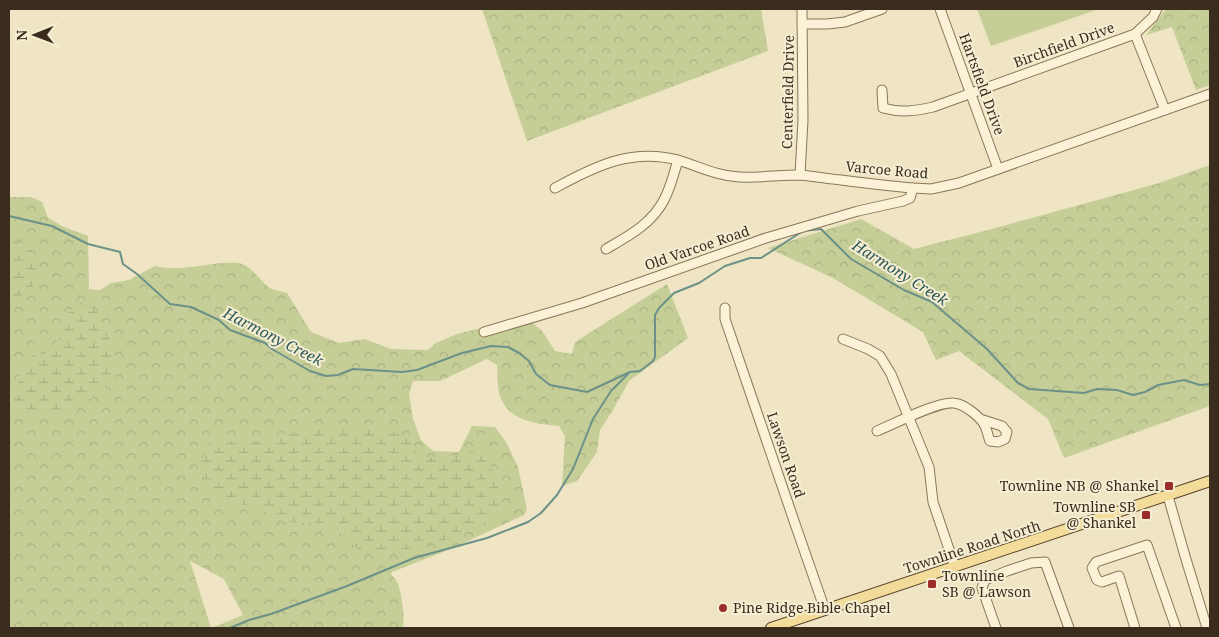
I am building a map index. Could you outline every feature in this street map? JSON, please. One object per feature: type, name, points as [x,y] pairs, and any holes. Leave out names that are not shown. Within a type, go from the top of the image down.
[{"type":"main road","name":"Townline Road North","points":[[772,628],[1210,482]]},
{"type":"street","name":"Centerfield Drive","points":[[800,176],[803,120],[802,9]]},
{"type":"street","points":[[802,24],[845,22],[882,9]]},
{"type":"street","name":"Hartsfield Drive","points":[[940,9],[998,169]]},
{"type":"street","name":"Birchfield Drive","points":[[882,90],[883,108],[894,111],[915,111],[933,107],[1135,34],[1153,17],[1157,9]]},
{"type":"street","points":[[1135,34],[1165,110]]},
{"type":"street","name":"Varcoe Road","points":[[555,188],[598,166],[623,158],[653,156],[678,160],[727,176],[800,176],[931,189],[959,183],[1210,94]]},
{"type":"street","points":[[606,249],[633,234],[657,212],[665,198],[678,160]]},
{"type":"street","name":"Old Varcoe Road","points":[[484,332],[582,303],[766,238],[903,201],[910,198],[913,188]]},
{"type":"street","name":"Lawson Road","points":[[725,308],[725,319],[825,610]]},
{"type":"street","points":[[844,339],[880,356],[890,374],[929,467],[933,502],[956,567]]},
{"type":"street","points":[[877,431],[936,406],[953,402],[963,405],[980,419]]},
{"type":"street","points":[[1168,496],[1184,556],[1207,628]]},
{"type":"street","points":[[1136,628],[1119,576],[1102,582],[1097,580],[1092,568],[1096,562],[1147,545],[1176,628]]},
{"type":"street","points":[[996,628],[982,588],[986,580],[1015,568],[1045,562],[1069,628]]},
{"type":"green space","points":[[482,9],[761,9],[768,51],[527,141]]},
{"type":"green space","points":[[977,9],[1099,9],[991,46]]},
{"type":"green space","points":[[1166,9],[1210,9],[1210,85],[1196,90],[1172,27],[1146,35]]},
{"type":"green space","points":[[1210,165],[1210,406],[1064,458],[1048,419],[959,351],[936,360],[923,332],[833,278],[768,248],[861,219],[914,249],[1156,184]]},
{"type":"green space","points":[[9,197],[31,197],[42,202],[48,218],[62,226],[88,236],[89,289],[100,290],[111,283],[129,280],[155,266],[186,268],[228,263],[243,264],[268,287],[287,293],[311,332],[339,343],[365,339],[391,349],[428,350],[436,343],[457,334],[526,317],[543,332],[555,351],[572,354],[575,342],[667,284],[688,338],[629,381],[600,430],[597,452],[577,481],[562,486],[565,436],[559,426],[524,420],[510,411],[500,396],[497,365],[487,359],[440,381],[413,381],[409,394],[413,419],[421,440],[433,451],[459,452],[472,426],[495,427],[506,442],[518,467],[527,510],[524,515],[453,548],[392,572],[391,574],[401,594],[403,628],[212,628],[243,615],[224,579],[190,561],[211,628],[9,628]]},
{"type":"green space","points":[[9,236],[32,250],[38,261],[37,282],[28,292],[9,303]]},
{"type":"green space","points":[[81,303],[94,308],[105,324],[115,354],[116,377],[110,385],[88,401],[63,413],[18,412],[15,403],[21,369],[32,356],[49,352],[59,339],[66,314]]},
{"type":"green space","points":[[338,427],[393,431],[412,439],[417,457],[444,457],[479,451],[486,456],[494,472],[500,493],[499,513],[456,538],[427,543],[389,555],[361,552],[336,529],[324,523],[284,522],[255,506],[229,503],[206,486],[201,461],[210,441],[265,441],[284,434],[317,428]]},
{"type":"waterway","name":"Harmony Creek","points":[[9,216],[52,226],[88,244],[120,252],[123,264],[170,304],[191,307],[219,320],[230,330],[265,343],[310,371],[326,376],[338,375],[353,369],[402,372],[417,370],[462,353],[491,346],[508,347],[529,361],[536,374],[550,385],[587,392],[630,372],[640,371],[653,361],[655,357],[655,315],[659,308],[674,293],[699,283],[725,266],[750,258],[761,258],[803,231],[821,229],[851,259],[904,290],[932,302],[987,349],[1018,383],[1029,389],[1084,393],[1097,389],[1117,390],[1133,395],[1145,392],[1158,385],[1184,380],[1200,385],[1210,384]]},
{"type":"waterway","points":[[230,628],[347,586],[414,558],[487,538],[528,522],[541,513],[557,495],[573,469],[593,419],[611,391],[628,374]]},
{"type":"place","name":"Townline NB @ Shankel","points":[[1169,486]]},
{"type":"place","name":"Townline SB @ Shankel","points":[[1146,515]]},
{"type":"place","name":"Townline SB @ Lawson","points":[[932,584]]},
{"type":"place","name":"Pine Ridge Bible Chapel","points":[[723,608]]}]
